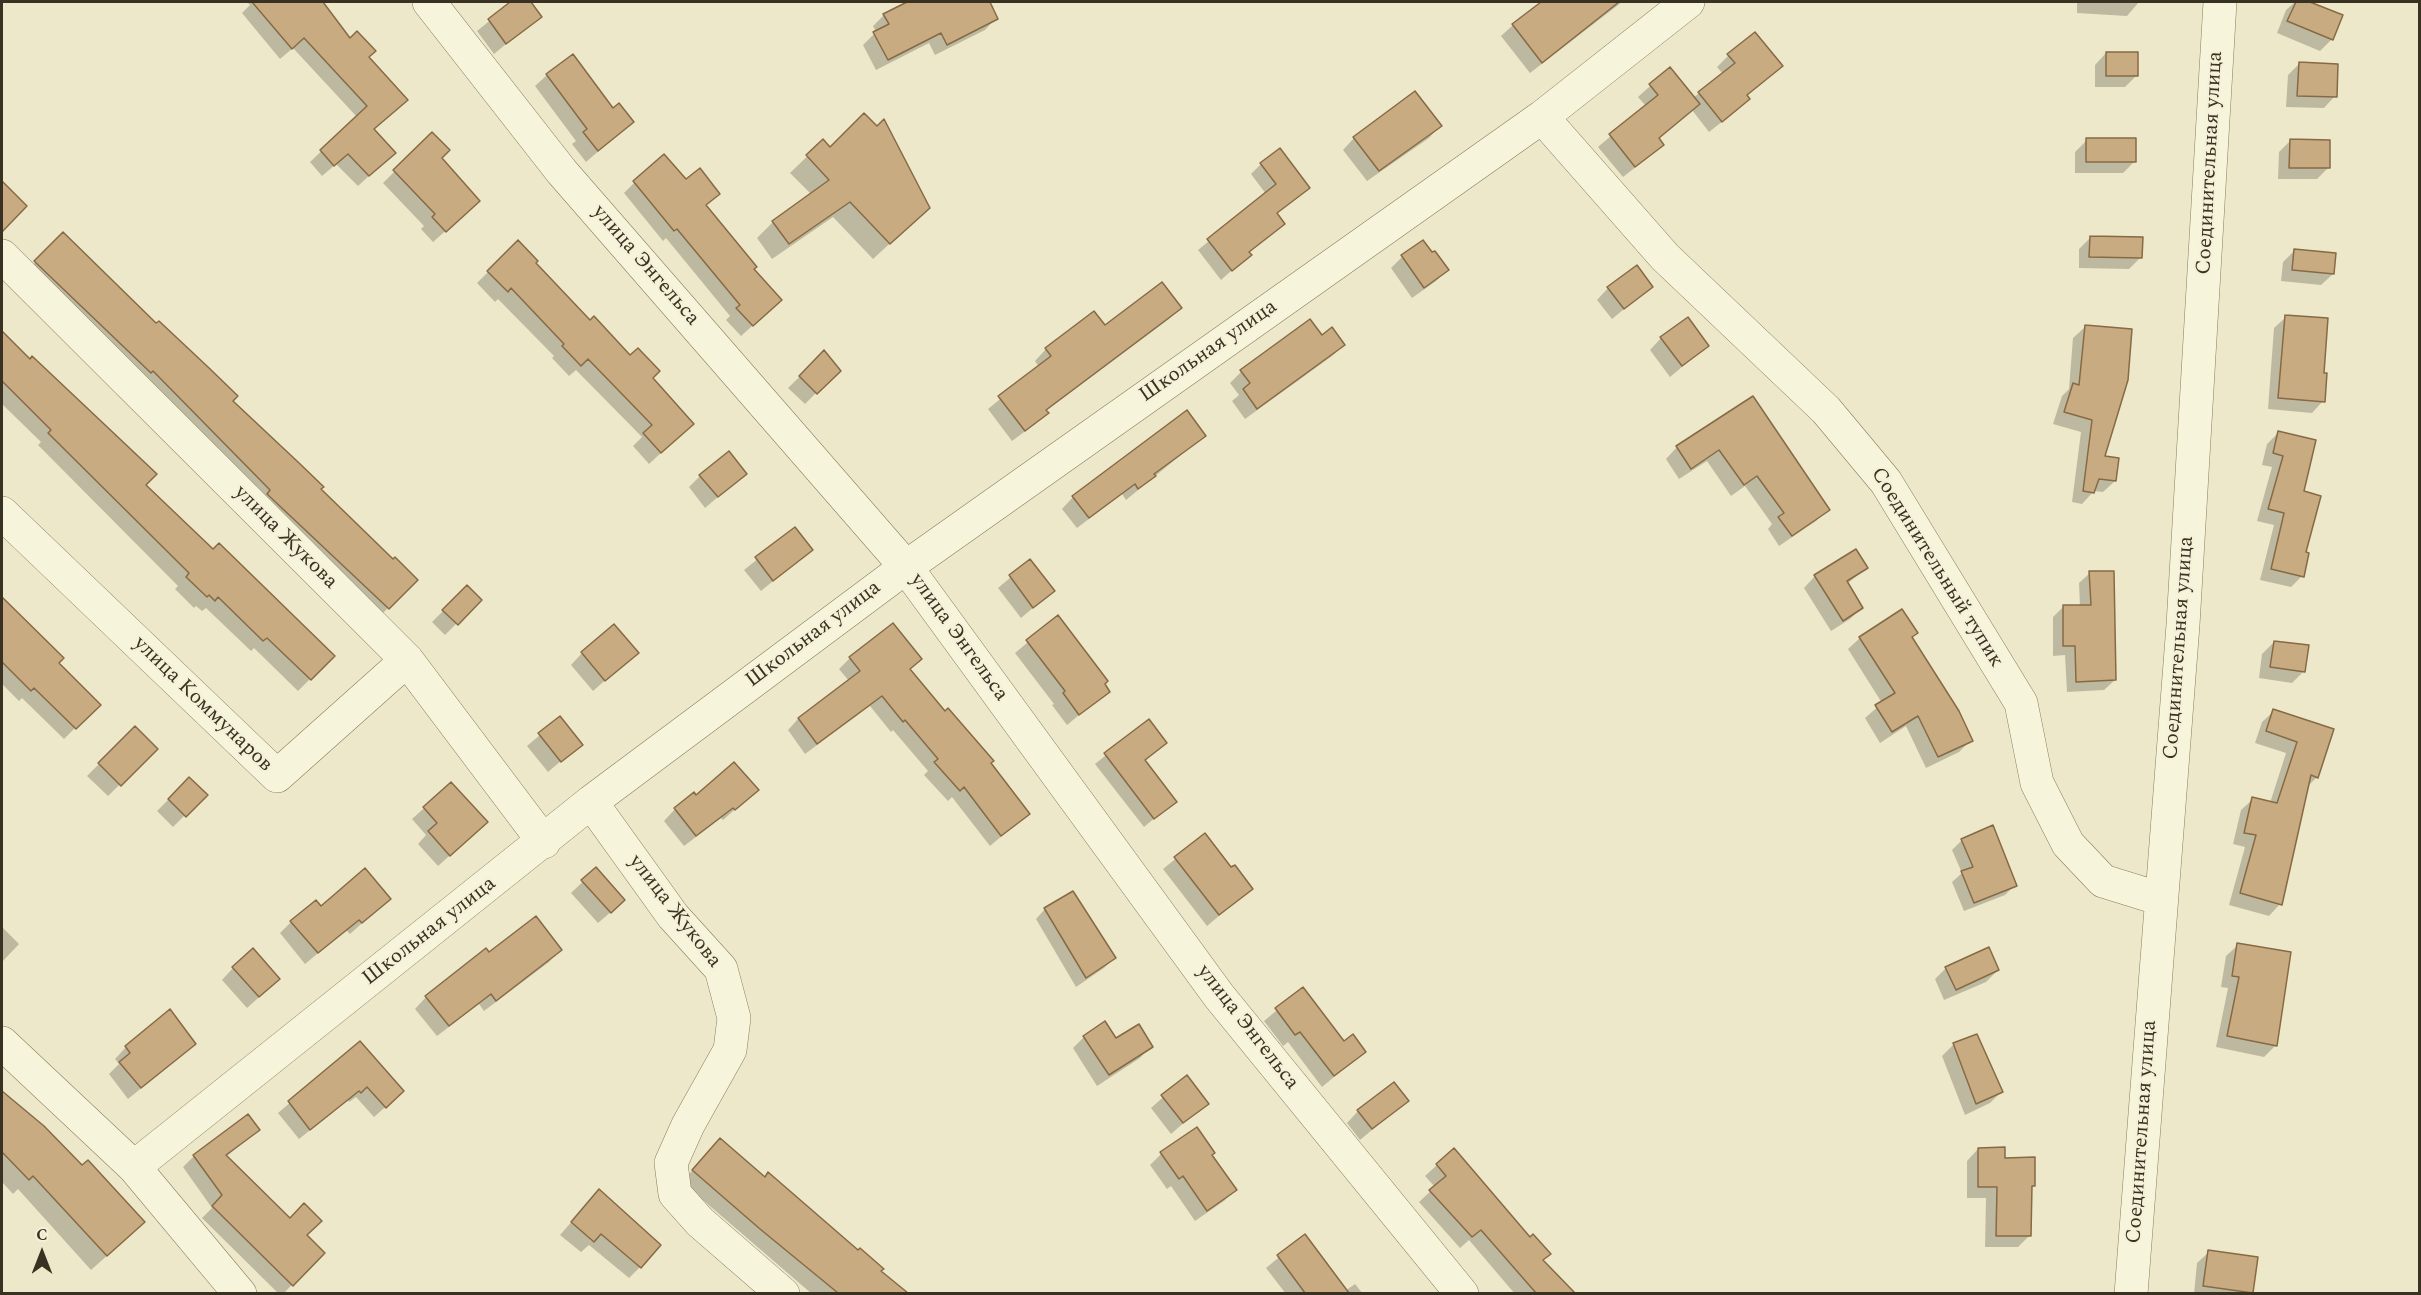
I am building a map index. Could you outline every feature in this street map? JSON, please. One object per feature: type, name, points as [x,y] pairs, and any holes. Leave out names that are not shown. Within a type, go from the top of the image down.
[{"type":"street","name":"улица Энгельса","points":[[429,2],[562,172],[906,567],[1219,996],[1462,1293]]},
{"type":"street","name":"Школьная улица","points":[[134,1167],[544,842],[591,802],[906,567],[1542,117],[1688,2]]},
{"type":"street","name":"Соединительная улица","points":[[2131,1293],[2184,625],[2220,2]]},
{"type":"street","name":"Соединительный тупик","points":[[1542,117],[1665,257],[1826,410],[1886,482],[2021,703],[2037,783],[2068,844],[2103,881],[2161,899]]},
{"type":"street","name":"улица Жукова","points":[[2,256],[407,660],[544,842]]},
{"type":"street","name":"улица Коммунаров","points":[[2,513],[277,776],[407,660]]},
{"type":"street","name":"улица Жукова","points":[[591,802],[673,916],[721,969],[734,1018],[730,1050],[688,1125],[671,1163],[675,1194],[700,1222],[783,1293]]},
{"type":"street","points":[[2,1043],[134,1167],[240,1293]]},
{"type":"building","points":[[252,2],[323,2],[350,38],[357,31],[376,51],[369,57],[408,100],[374,129],[396,153],[369,176],[348,154],[334,166],[320,150],[367,106],[304,38],[292,49]]},
{"type":"building","points":[[510,2],[531,2],[542,17],[506,44],[488,19]]},
{"type":"building","points":[[907,2],[990,2],[998,19],[947,45],[941,33],[888,60],[873,32],[889,24],[883,14]]},
{"type":"building","points":[[1541,2],[1619,2],[1542,63],[1512,24]]},
{"type":"building","points":[[2296,2],[2310,2],[2343,15],[2333,40],[2287,21]]},
{"type":"building","points":[[1755,32],[1783,66],[1747,95],[1750,99],[1722,122],[1698,92],[1735,63],[1727,54]]},
{"type":"building","points":[[2106,52],[2138,52],[2138,76],[2106,76]]},
{"type":"building","points":[[573,54],[613,108],[619,103],[634,122],[598,151],[583,132],[587,129],[546,74]]},
{"type":"building","points":[[2299,62],[2338,64],[2337,97],[2297,96]]},
{"type":"building","points":[[1670,67],[1700,104],[1659,138],[1664,145],[1635,167],[1609,134],[1658,95],[1649,84]]},
{"type":"building","points":[[1415,91],[1442,126],[1379,171],[1353,137]]},
{"type":"building","points":[[864,113],[877,126],[884,119],[930,208],[890,244],[850,202],[789,244],[772,221],[829,180],[806,155],[823,139],[830,147]]},
{"type":"building","points":[[432,132],[450,150],[442,158],[480,201],[446,232],[432,217],[435,214],[393,170]]},
{"type":"building","points":[[2086,138],[2136,138],[2136,162],[2086,162]]},
{"type":"building","points":[[2290,139],[2330,140],[2330,168],[2289,168]]},
{"type":"building","points":[[1280,148],[1310,188],[1277,213],[1285,224],[1249,252],[1252,255],[1232,271],[1207,239],[1276,184],[1260,163]]},
{"type":"building","points":[[664,154],[686,179],[700,168],[720,194],[706,205],[757,267],[754,269],[782,300],[753,326],[736,308],[740,305],[677,229],[674,231],[633,181]]},
{"type":"building","points":[[2,181],[27,206],[2,232]]},
{"type":"building","points":[[63,232],[156,323],[159,321],[238,396],[233,401],[324,487],[321,489],[393,559],[395,557],[418,580],[389,609],[267,494],[270,490],[153,371],[151,373],[34,261]]},
{"type":"building","points":[[2090,236],[2143,237],[2142,258],[2089,257]]},
{"type":"building","points":[[518,240],[538,261],[536,263],[590,320],[594,316],[630,355],[638,348],[660,371],[653,378],[694,424],[661,453],[643,433],[652,425],[588,359],[581,366],[562,346],[564,344],[511,288],[508,292],[487,271]]},
{"type":"building","points":[[1423,240],[1432,252],[1435,251],[1449,270],[1424,288],[1401,255]]},
{"type":"building","points":[[2294,249],[2336,253],[2334,274],[2292,270]]},
{"type":"building","points":[[1637,265],[1653,287],[1624,309],[1607,287]]},
{"type":"building","points":[[1162,282],[1182,308],[1046,410],[1049,413],[1025,431],[998,396],[1051,356],[1045,348],[1094,311],[1105,325]]},
{"type":"building","points":[[2285,315],[2328,318],[2324,373],[2327,373],[2325,402],[2278,398]]},
{"type":"building","points":[[1688,317],[1709,346],[1682,366],[1660,337]]},
{"type":"building","points":[[1310,319],[1322,335],[1332,327],[1345,345],[1257,409],[1243,389],[1250,383],[1240,370]]},
{"type":"building","points":[[2085,325],[2132,329],[2128,380],[2105,456],[2119,458],[2116,481],[2099,479],[2094,493],[2083,491],[2092,420],[2064,412],[2073,383],[2079,385]]},
{"type":"building","points":[[2,331],[30,359],[32,356],[157,474],[146,485],[213,549],[219,543],[335,656],[311,680],[267,638],[263,641],[218,597],[215,601],[209,595],[207,597],[186,577],[189,573],[48,433],[51,430],[2,381]]},
{"type":"building","points":[[824,350],[841,371],[817,394],[799,376]]},
{"type":"building","points":[[1753,396],[1830,510],[1792,536],[1778,517],[1784,513],[1757,476],[1744,485],[1719,450],[1691,469],[1676,446]]},
{"type":"building","points":[[1187,410],[1206,436],[1154,474],[1156,476],[1138,489],[1135,484],[1089,518],[1072,496]]},
{"type":"building","points":[[2278,431],[2316,440],[2304,491],[2321,496],[2306,552],[2309,553],[2304,577],[2271,569],[2284,513],[2268,509],[2283,456],[2273,453]]},
{"type":"building","points":[[729,451],[747,474],[718,497],[699,475]]},
{"type":"building","points":[[795,527],[813,550],[773,581],[755,557]]},
{"type":"building","points":[[1856,549],[1868,568],[1847,581],[1863,608],[1843,621],[1814,575]]},
{"type":"building","points":[[1030,559],[1055,591],[1033,608],[1009,575]]},
{"type":"building","points":[[2089,571],[2114,571],[2116,680],[2076,682],[2075,646],[2063,646],[2063,605],[2091,605]]},
{"type":"building","points":[[467,585],[482,600],[458,625],[442,610]]},
{"type":"building","points":[[2,597],[64,658],[59,663],[101,705],[76,729],[34,688],[31,691],[2,662]]},
{"type":"building","points":[[1902,609],[1918,633],[1912,637],[1959,711],[1973,741],[1938,757],[1918,716],[1892,732],[1875,705],[1895,693],[1859,637]]},
{"type":"building","points":[[1058,615],[1108,681],[1105,684],[1110,692],[1079,715],[1063,693],[1065,691],[1026,640]]},
{"type":"building","points":[[893,623],[922,659],[910,669],[945,711],[948,708],[994,761],[991,763],[1030,814],[1001,836],[964,787],[960,791],[934,762],[938,759],[882,696],[817,744],[798,718],[860,671],[849,657]]},
{"type":"building","points":[[614,624],[639,653],[605,681],[581,652]]},
{"type":"building","points":[[2274,641],[2309,645],[2305,672],[2270,667]]},
{"type":"building","points":[[2273,709],[2334,729],[2318,778],[2311,775],[2282,905],[2240,893],[2256,835],[2244,833],[2252,797],[2277,803],[2297,742],[2266,731]]},
{"type":"building","points":[[560,716],[583,745],[561,762],[538,733]]},
{"type":"building","points":[[1149,719],[1167,743],[1145,760],[1177,802],[1154,819],[1104,753]]},
{"type":"building","points":[[135,726],[158,749],[121,786],[98,763]]},
{"type":"building","points":[[734,762],[759,790],[735,810],[733,808],[696,836],[674,808],[694,792],[696,795]]},
{"type":"building","points":[[189,777],[208,795],[186,817],[168,799]]},
{"type":"building","points":[[451,782],[488,822],[450,856],[428,831],[437,823],[423,807]]},
{"type":"building","points":[[1993,825],[2017,886],[1974,903],[1961,871],[1973,867],[1961,839]]},
{"type":"building","points":[[1205,833],[1231,867],[1235,865],[1253,889],[1219,915],[1174,857]]},
{"type":"building","points":[[596,867],[625,900],[611,913],[581,880]]},
{"type":"building","points":[[365,868],[391,899],[362,923],[359,920],[318,953],[290,921],[316,900],[321,906]]},
{"type":"building","points":[[1073,891],[1116,958],[1086,978],[1044,908]]},
{"type":"building","points":[[536,916],[562,950],[496,1001],[491,994],[449,1026],[425,996],[486,948],[489,952]]},
{"type":"building","points":[[2237,943],[2291,952],[2277,1046],[2227,1036],[2239,977],[2232,976]]},
{"type":"building","points":[[1989,947],[1999,970],[1956,990],[1945,967]]},
{"type":"building","points":[[253,948],[280,979],[259,997],[232,967]]},
{"type":"building","points":[[1303,987],[1344,1041],[1353,1034],[1366,1052],[1334,1076],[1300,1032],[1295,1035],[1275,1008]]},
{"type":"building","points":[[170,1009],[196,1044],[141,1088],[119,1062],[130,1053],[125,1046]]},
{"type":"building","points":[[1105,1021],[1116,1038],[1139,1024],[1153,1047],[1109,1075],[1083,1036]]},
{"type":"building","points":[[1977,1034],[2003,1092],[1976,1104],[1953,1043]]},
{"type":"building","points":[[360,1041],[404,1091],[386,1108],[367,1087],[310,1130],[288,1101]]},
{"type":"building","points":[[1187,1075],[1209,1104],[1183,1123],[1161,1095]]},
{"type":"building","points":[[1394,1082],[1409,1101],[1372,1129],[1357,1110]]},
{"type":"building","points":[[2,1091],[44,1126],[82,1165],[88,1160],[145,1222],[107,1256],[33,1176],[29,1180],[2,1152]]},
{"type":"building","points":[[248,1114],[260,1130],[226,1155],[290,1218],[304,1203],[322,1221],[307,1235],[325,1253],[293,1286],[212,1206],[222,1195],[193,1155]]},
{"type":"building","points":[[1197,1127],[1215,1153],[1212,1155],[1237,1190],[1207,1211],[1183,1176],[1179,1179],[1160,1152]]},
{"type":"building","points":[[720,1138],[765,1177],[768,1172],[858,1250],[860,1248],[884,1269],[881,1271],[908,1293],[838,1293],[760,1229],[692,1170]]},
{"type":"building","points":[[2005,1147],[2005,1158],[2035,1157],[2031,1236],[1996,1236],[1997,1187],[1978,1187],[1978,1148]]},
{"type":"building","points":[[1454,1148],[1530,1237],[1533,1234],[1551,1254],[1543,1260],[1575,1293],[1536,1293],[1481,1230],[1472,1237],[1429,1190],[1446,1176],[1436,1164]]},
{"type":"building","points":[[599,1189],[661,1245],[641,1268],[601,1234],[594,1242],[571,1222]]},
{"type":"building","points":[[1305,1234],[1349,1293],[1305,1293],[1277,1255]]},
{"type":"building","points":[[2208,1250],[2258,1257],[2253,1293],[2203,1286]]}]
